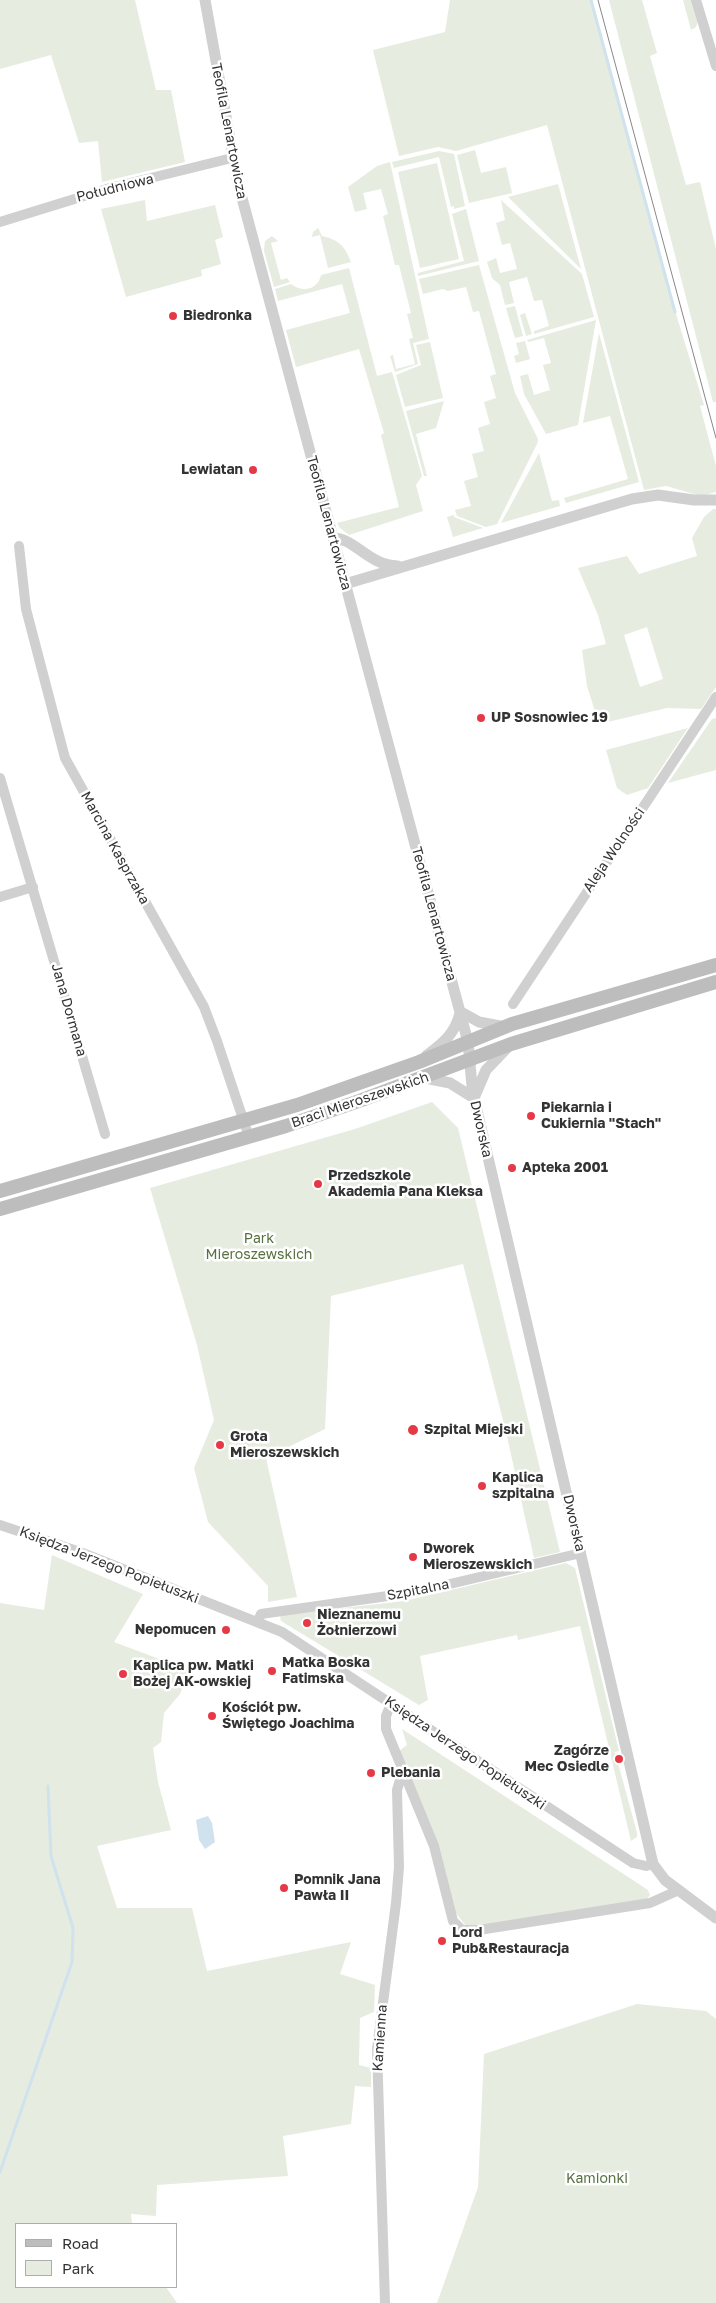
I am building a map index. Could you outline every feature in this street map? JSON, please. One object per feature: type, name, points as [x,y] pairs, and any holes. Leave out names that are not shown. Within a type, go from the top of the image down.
[{"type":"main road","name":"Braci Mieroszewskich","points":[[0,1191],[306,1102],[419,1062],[505,1027],[716,965]]},
{"type":"main road","name":"Braci Mieroszewskich","points":[[0,1209],[341,1108],[425,1078],[511,1044],[716,982]]},
{"type":"street","name":"Teofila Lenartowicza","points":[[204,0],[232,158],[468,1042]]},
{"type":"street","points":[[696,0],[716,66]]},
{"type":"street","name":"Południowa","points":[[0,222],[110,188],[232,158]]},
{"type":"street","points":[[345,584],[642,497],[658,495],[694,500],[716,500]]},
{"type":"street","points":[[332,538],[341,539],[381,563],[408,565]]},
{"type":"street","name":"Marcina Kasprzaka","points":[[19,546],[26,609],[65,758],[204,1007],[249,1136]]},
{"type":"street","name":"Aleja Wolności","points":[[513,1004],[716,697]]},
{"type":"street","name":"Jana Dormana","points":[[0,778],[104,1134]]},
{"type":"street","points":[[0,897],[33,887]]},
{"type":"street","points":[[419,1062],[449,1038],[457,1025],[461,1012],[479,1022],[505,1027]]},
{"type":"street","name":"Dworska","points":[[468,1042],[474,1098],[653,1864],[665,1880],[716,1918]]},
{"type":"street","points":[[425,1078],[450,1083],[474,1098],[486,1070],[511,1044]]},
{"type":"street","name":"Księdza Jerzego Popiełuszki","points":[[0,1525],[80,1552],[258,1621],[296,1640],[633,1863],[646,1866],[653,1864]]},
{"type":"street","name":"Szpitalna","points":[[258,1621],[261,1614],[416,1592],[581,1553]]},
{"type":"street","points":[[392,1704],[386,1716],[386,1729],[434,1846],[453,1920],[462,1930],[479,1930],[650,1903],[679,1890]]},
{"type":"street","name":"Kamienna","points":[[385,2303],[377,2049],[399,1867],[397,1790],[400,1780],[405,1778]]},
{"type":"green space","points":[[0,0],[135,0],[156,90],[171,90],[185,162],[102,182],[98,141],[79,143],[51,55],[0,69]]},
{"type":"green space","points":[[450,0],[592,0],[676,314],[704,405],[700,406],[716,466],[716,492],[701,496],[666,486],[644,490],[547,125],[456,151],[438,147],[399,156],[373,50],[445,32]]},
{"type":"green space","points":[[609,0],[642,0],[657,53],[650,56],[686,185],[700,182],[716,249],[716,402],[713,402]]},
{"type":"green space","points":[[683,0],[692,0],[698,21],[696,27],[691,30]]},
{"type":"green space","points":[[475,150],[481,173],[506,167],[512,193],[469,203],[457,155]]},
{"type":"green space","points":[[439,151],[454,154],[465,206],[454,209],[454,206],[451,207],[439,157],[394,168],[392,162]]},
{"type":"green space","points":[[390,162],[429,339],[413,343],[418,364],[395,372],[390,356],[393,355],[396,369],[415,364],[409,339],[413,338],[407,314],[411,313],[399,265],[395,265],[383,216],[388,214],[381,189],[363,193],[367,209],[355,212],[348,187],[377,166]]},
{"type":"green space","points":[[437,163],[459,259],[420,268],[398,172]]},
{"type":"green space","points":[[558,184],[581,269],[508,197]]},
{"type":"green space","points":[[145,200],[147,221],[215,205],[223,237],[215,240],[221,264],[201,270],[202,276],[126,297],[101,209]]},
{"type":"green space","points":[[501,200],[582,274],[594,317],[534,334],[534,331],[549,326],[542,300],[534,301],[527,277],[509,282],[514,303],[505,305],[500,285],[492,278],[487,262],[496,258],[500,273],[517,269],[510,243],[502,245],[496,223],[505,220]]},
{"type":"green space","points":[[466,209],[479,261],[418,276],[418,273],[464,261],[452,214]]},
{"type":"green space","points":[[318,228],[322,236],[341,244],[351,262],[328,268],[320,235],[312,237],[313,232]]},
{"type":"green space","points":[[272,236],[278,241],[271,243],[281,280],[287,278],[290,282],[274,287],[264,251],[265,241]]},
{"type":"green space","points":[[479,265],[515,393],[538,439],[497,524],[486,527],[457,516],[455,510],[471,506],[464,481],[478,477],[472,454],[484,451],[478,428],[490,424],[484,402],[496,398],[490,376],[496,374],[479,311],[473,312],[466,287],[448,291],[443,289],[423,294],[419,279]]},
{"type":"green space","points":[[349,268],[377,376],[392,372],[422,476],[416,485],[423,511],[349,535],[337,523],[399,507],[381,435],[384,433],[359,349],[296,367],[286,330],[350,313],[342,284],[278,301],[275,289],[291,284],[305,289],[313,287],[317,284],[321,275]]},
{"type":"green space","points":[[515,306],[523,336],[515,338],[506,308]]},
{"type":"green space","points":[[525,313],[532,334],[526,336],[520,315]]},
{"type":"green space","points":[[596,320],[578,425],[546,434],[524,394],[520,376],[528,374],[534,395],[550,390],[543,365],[551,363],[544,338],[528,342],[527,340]]},
{"type":"green space","points":[[599,333],[639,482],[566,503],[564,498],[628,479],[610,416],[583,423]]},
{"type":"green space","points":[[525,341],[530,359],[516,363],[514,356],[519,354],[516,343]]},
{"type":"green space","points":[[430,342],[443,398],[405,407],[396,375],[421,365],[416,345]]},
{"type":"green space","points":[[444,401],[436,428],[416,434],[427,476],[424,476],[406,411]]},
{"type":"green space","points":[[539,453],[552,501],[559,500],[560,506],[501,523]]},
{"type":"green space","points":[[713,509],[716,509],[716,687],[701,709],[667,708],[599,724],[587,686],[582,650],[606,644],[598,615],[578,568],[627,556],[639,574],[697,556],[692,538],[704,517]],"holes":[[[647,627],[663,679],[640,687],[624,635]]]},
{"type":"green space","points":[[454,515],[454,517],[483,528],[453,537],[447,517]]},
{"type":"green space","points":[[716,718],[716,770],[668,783],[712,719]]},
{"type":"green space","points":[[688,728],[648,788],[627,795],[617,788],[606,750]]},
{"type":"green space","name":"Park Mieroszewskich","points":[[432,1102],[458,1128],[560,1552],[534,1558],[506,1432],[463,1264],[331,1296],[325,1429],[266,1458],[297,1597],[268,1602],[268,1586],[208,1522],[194,1468],[214,1420],[197,1345],[150,1188],[355,1129]]},
{"type":"green space","points":[[52,1555],[143,1594],[114,1642],[178,1666],[190,1667],[180,1694],[164,1713],[161,1742],[153,1748],[158,1782],[171,1830],[97,1846],[117,1908],[192,1908],[207,1971],[351,1942],[340,1974],[375,1985],[374,2012],[360,2018],[359,2065],[371,2068],[371,2087],[355,2086],[351,2124],[283,2136],[288,2176],[157,2185],[156,2216],[131,2214],[132,2223],[15,2223],[15,2288],[167,2288],[177,2303],[0,2303],[0,1603],[44,1610]]},
{"type":"green space","points":[[566,1563],[575,1568],[619,1751],[615,1752],[637,1833],[637,1837],[631,1841],[580,1626],[518,1640],[517,1635],[420,1656],[428,1700],[419,1705],[281,1621],[280,1617],[282,1615],[404,1601]]},
{"type":"green space","points":[[402,1729],[648,1890],[650,1895],[647,1899],[466,1926],[455,1912],[399,1751],[407,1745]]},
{"type":"green space","name":"Kamionki","points":[[637,2004],[706,2011],[716,2019],[716,2303],[437,2303],[478,2187],[484,2054]]},
{"type":"water","points":[[208,1816],[212,1823],[215,1842],[205,1849],[199,1840],[196,1820]]},
{"type":"waterway","points":[[591,0],[675,312]]},
{"type":"waterway","points":[[0,2172],[72,1962],[73,1928],[51,1856],[48,1786]]},
{"type":"tram line","points":[[598,0],[716,438]]},
{"type":"place","name":"Biedronka","points":[[173,316]]},
{"type":"place","name":"Lewiatan","points":[[253,470]]},
{"type":"place","name":"UP Sosnowiec 19","points":[[481,718]]},
{"type":"place","name":"Piekarnia i Cukiernia \"Stach\"","points":[[531,1116]]},
{"type":"place","name":"Apteka 2001","points":[[512,1168]]},
{"type":"place","name":"Przedszkole Akademia Pana Kleksa","points":[[318,1184]]},
{"type":"place","name":"Szpital Miejski","points":[[413,1430]]},
{"type":"place","name":"Grota Mieroszewskich","points":[[220,1445]]},
{"type":"place","name":"Kaplica szpitalna","points":[[482,1486]]},
{"type":"place","name":"Dworek Mieroszewskich","points":[[413,1557]]},
{"type":"place","name":"Nieznanemu Żołnierzowi","points":[[307,1623]]},
{"type":"place","name":"Nepomucen","points":[[226,1630]]},
{"type":"place","name":"Matka Boska Fatimska","points":[[272,1671]]},
{"type":"place","name":"Kaplica pw. Matki Bożej AK-owskiej","points":[[123,1674]]},
{"type":"place","name":"Kościół pw. Świętego Joachima","points":[[212,1716]]},
{"type":"place","name":"Zagórze Mec Osiedle","points":[[619,1759]]},
{"type":"place","name":"Plebania","points":[[371,1773]]},
{"type":"place","name":"Pomnik Jana Pawła II","points":[[284,1888]]},
{"type":"place","name":"Lord Pub&Restauracja","points":[[442,1941]]}]
